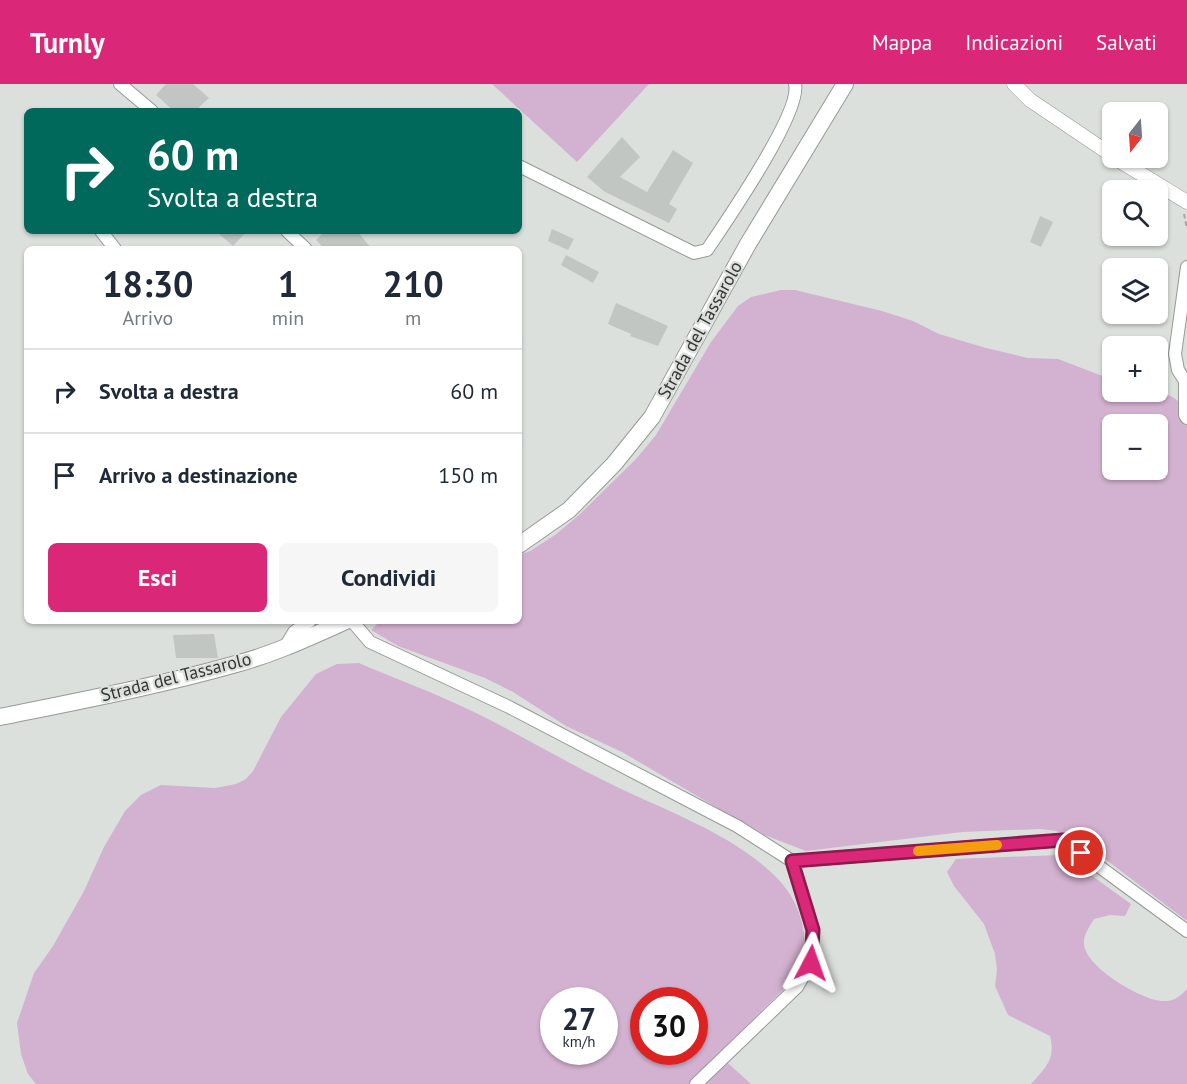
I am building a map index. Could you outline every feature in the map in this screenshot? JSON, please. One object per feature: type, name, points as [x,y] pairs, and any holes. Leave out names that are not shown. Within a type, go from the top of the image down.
[{"type":"main road","name":"Strada del Tassarolo","points":[[522,543],[569,510],[614,464],[652,417],[748,244],[845,84]]},
{"type":"main road","name":"Strada del Tassarolo","points":[[0,717],[238,664],[339,624]]},
{"type":"street","points":[[120,84],[148,108]]},
{"type":"street","points":[[522,167],[694,253],[707,250],[739,203],[787,119],[797,92],[795,84]]},
{"type":"street","points":[[1014,84],[1030,100],[1102,149]]},
{"type":"street","points":[[1130,168],[1186,206]]},
{"type":"street","points":[[103,234],[113,246]]},
{"type":"street","points":[[290,234],[303,246]]},
{"type":"street","points":[[1187,267],[1175,354],[1178,370],[1186,383],[1187,418]]},
{"type":"street","points":[[285,647],[294,632],[306,624]]},
{"type":"street","points":[[355,624],[370,642],[509,707],[737,826],[792,861],[1063,840],[1187,931]]},
{"type":"street","points":[[696,1084],[797,987],[811,963],[813,930],[792,861]]},
{"type":"path","points":[[1186,206],[1187,229]]},
{"type":"shaded area","points":[[492,84],[649,84],[577,162],[522,112],[522,108],[518,108]]},
{"type":"shaded area","points":[[781,290],[795,290],[882,311],[913,321],[939,334],[986,348],[1028,358],[1058,359],[1102,376],[1102,402],[1168,402],[1168,395],[1187,410],[1187,921],[1084,843],[1056,831],[1041,829],[962,832],[806,851],[762,834],[622,752],[566,726],[513,692],[485,678],[398,646],[371,630],[377,624],[522,624],[522,554],[555,535],[579,515],[636,459],[656,435],[711,342],[738,306],[751,297]]},
{"type":"shaded area","points":[[359,663],[430,692],[472,711],[588,773],[694,822],[737,846],[775,876],[784,886],[798,910],[802,923],[804,950],[797,976],[718,1054],[751,1084],[36,1084],[28,1074],[21,1054],[17,1023],[34,973],[53,946],[84,891],[104,847],[125,811],[141,795],[161,785],[215,788],[236,784],[246,779],[253,771],[281,717],[316,674],[337,664]]},
{"type":"shaded area","points":[[1058,855],[1084,870],[1131,904],[1125,916],[1110,915],[1094,919],[1087,931],[1084,944],[1094,963],[1129,989],[1154,999],[1170,1001],[1187,989],[1187,1084],[1031,1084],[1051,1057],[1050,1036],[1008,1015],[995,986],[997,970],[995,954],[984,924],[954,886],[947,872],[956,859]]},
{"type":"building","points":[[166,84],[193,84],[209,98],[198,108],[171,108],[156,95]]},
{"type":"building","points":[[622,137],[640,157],[620,177],[647,192],[673,150],[693,163],[669,204],[677,209],[669,223],[605,192],[587,177]]},
{"type":"building","points":[[1040,216],[1053,222],[1041,247],[1030,242]]},
{"type":"building","points":[[552,229],[574,239],[568,250],[548,241]]},
{"type":"building","points":[[219,234],[244,234],[233,246]]},
{"type":"building","points":[[322,234],[360,234],[370,246],[322,246],[316,240]]},
{"type":"building","points":[[566,255],[599,272],[593,283],[561,265]]},
{"type":"building","points":[[616,303],[668,326],[658,346],[630,336],[631,334],[608,324]]},
{"type":"building","points":[[214,634],[218,658],[176,658],[173,635]]},
{"type":"slow traffic","points":[[918,851],[997,845]]},
{"type":"route","points":[[811,963],[813,930],[792,861],[1063,840],[1081,853]]}]
